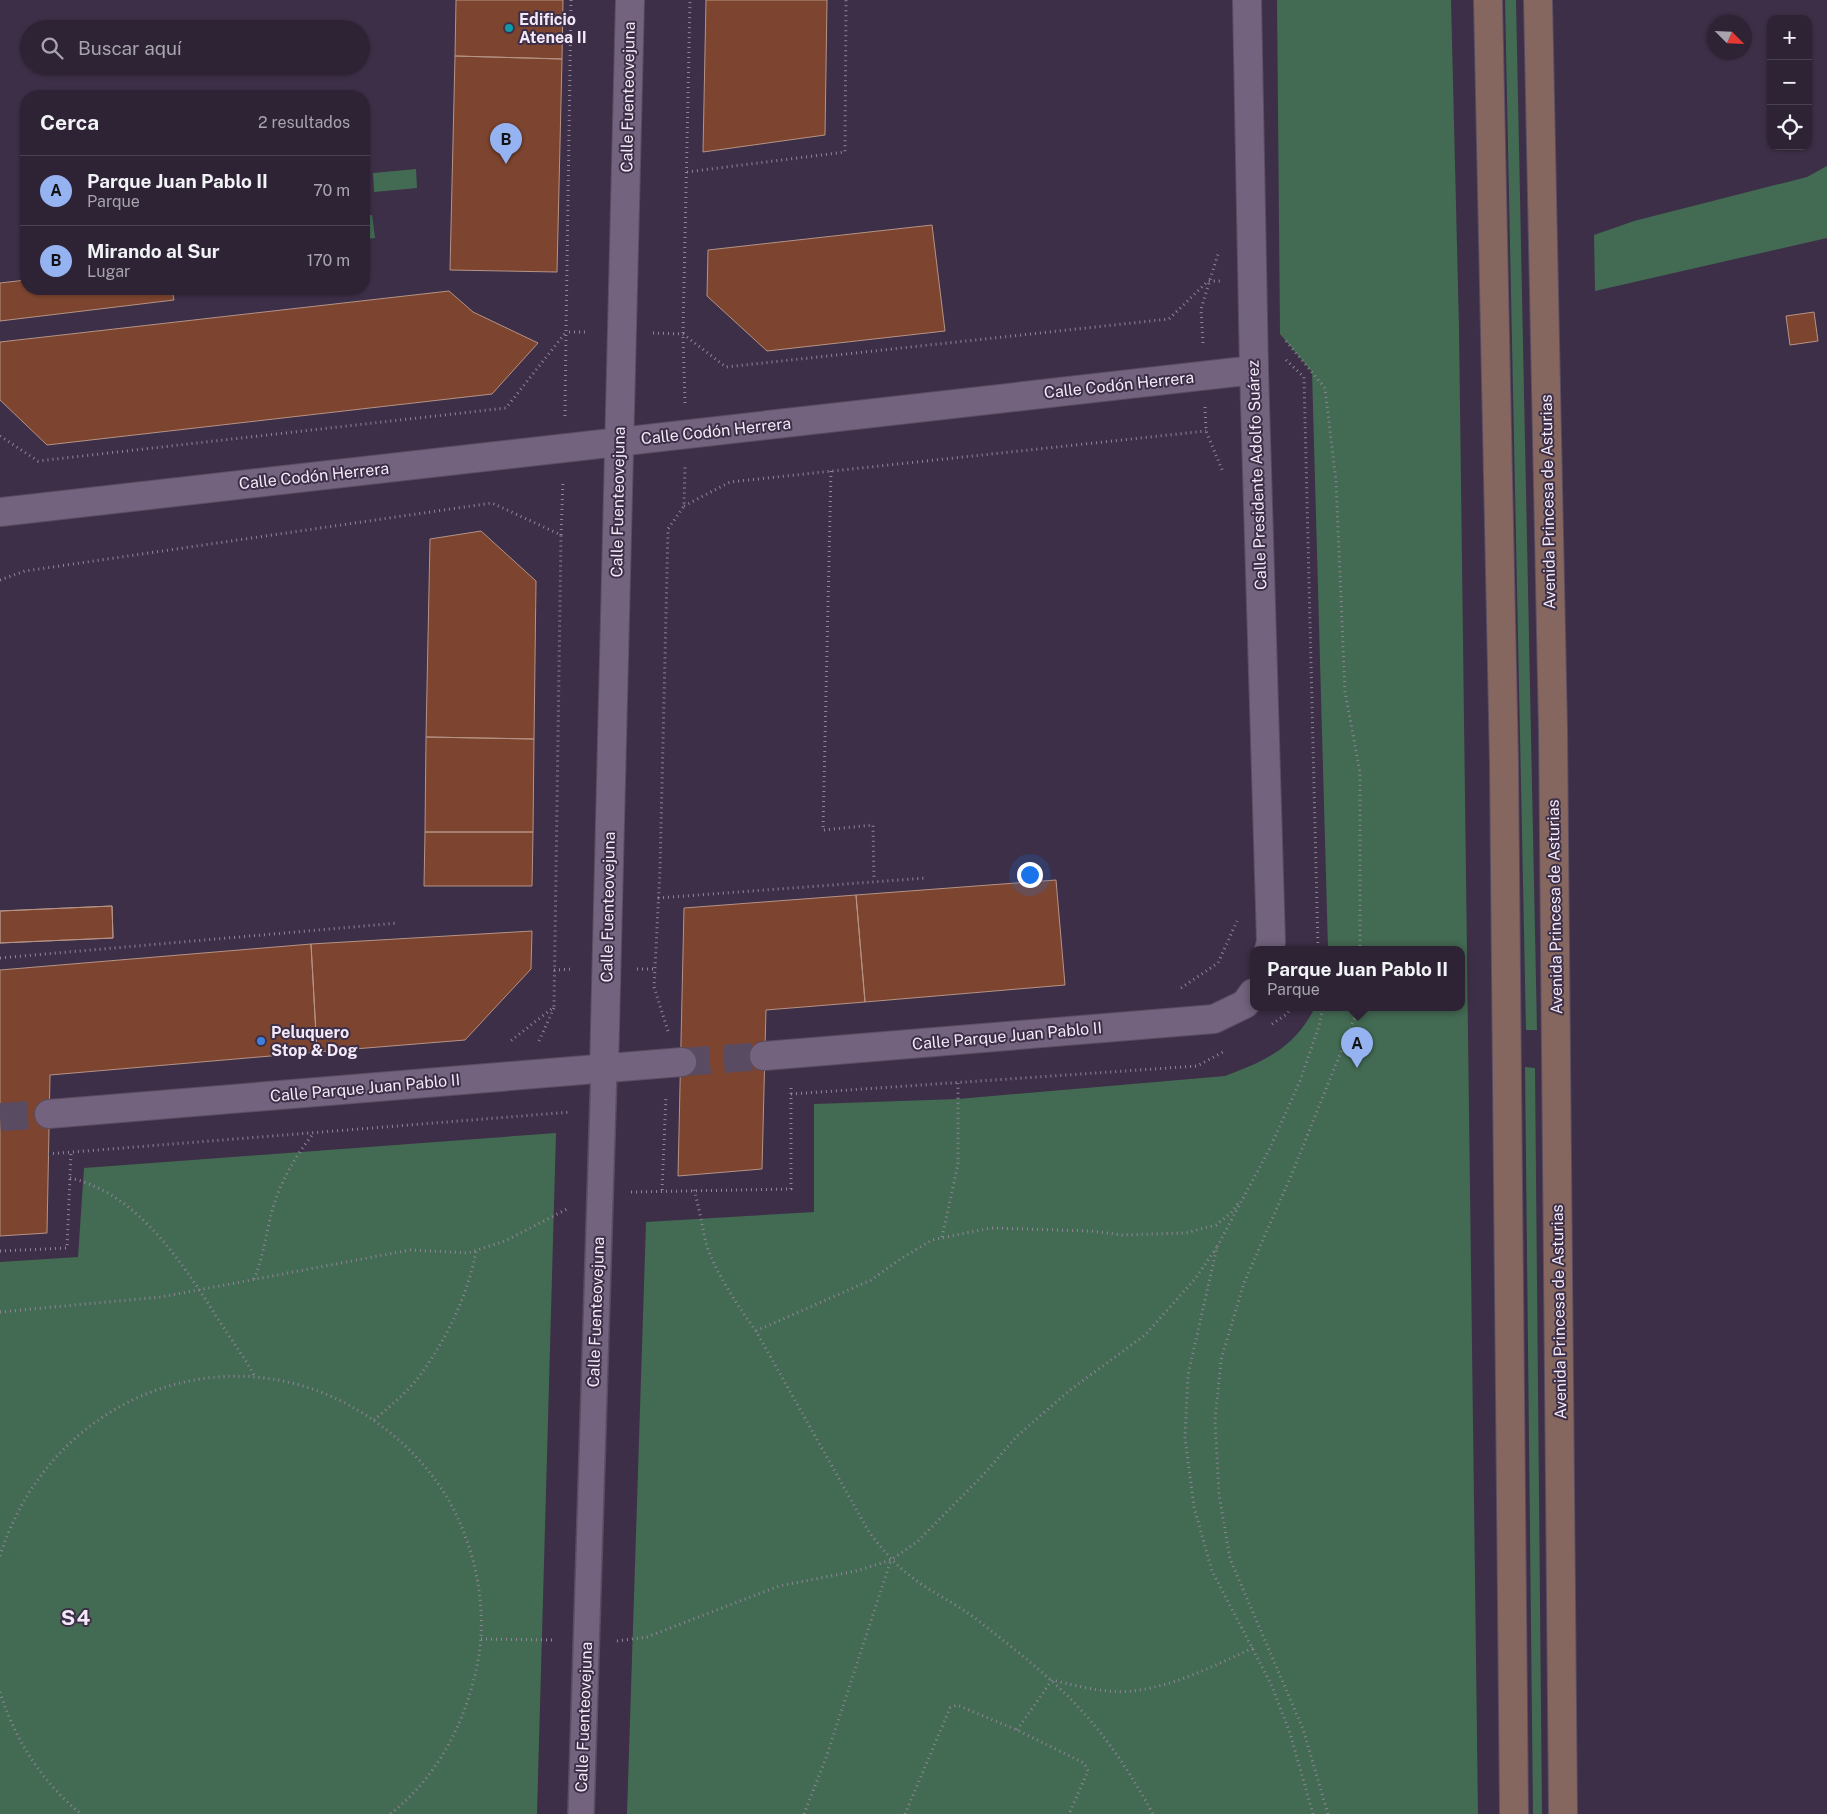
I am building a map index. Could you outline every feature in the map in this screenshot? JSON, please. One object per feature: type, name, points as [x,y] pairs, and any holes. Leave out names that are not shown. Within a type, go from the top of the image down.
[{"type":"main road","points":[[1488,0],[1504,753],[1514,1814]]},
{"type":"main road","name":"Avenida Princesa de Asturias","points":[[1538,0],[1553,729],[1563,1814]]},
{"type":"street","name":"Calle Fuenteovejuna","points":[[581,1814],[604,1069],[630,0]]},
{"type":"street","name":"Calle Presidente Adolfo Suárez","points":[[1247,0],[1254,370],[1271,932],[1269,946]]},
{"type":"street","name":"Calle Codón Herrera","points":[[0,512],[1254,370]]},
{"type":"street","name":"Calle Parque Juan Pablo II","points":[[764,1056],[1214,1020],[1249,998]]},
{"type":"street","name":"Calle Parque Juan Pablo II","points":[[49,1114],[675,1063]]},
{"type":"path","points":[[0,436],[38,461],[506,408],[566,332],[571,0]]},
{"type":"path","points":[[684,506],[683,334],[690,0]]},
{"type":"path","points":[[687,172],[845,152],[846,0]]},
{"type":"path","points":[[1221,246],[1208,281],[1201,309],[1206,431],[1225,477]]},
{"type":"path","points":[[566,332],[683,334],[726,367],[1168,319],[1208,281]]},
{"type":"path","points":[[1280,334],[1325,388],[1336,481],[1345,692],[1360,772],[1360,946]]},
{"type":"path","points":[[1280,355],[1304,377],[1318,946]]},
{"type":"path","points":[[1206,431],[730,482],[684,506],[668,529],[654,987],[668,1031],[675,1063],[662,1190],[791,1189],[791,1094],[1197,1066],[1229,1049]]},
{"type":"path","points":[[831,471],[823,830],[873,826],[874,880]]},
{"type":"path","points":[[0,580],[25,571],[492,503],[561,535],[554,1007],[504,1046]]},
{"type":"path","points":[[658,898],[874,880],[926,878]]},
{"type":"path","points":[[1171,989],[1181,988],[1218,963],[1239,915]]},
{"type":"path","points":[[0,958],[398,923]]},
{"type":"path","points":[[1266,1027],[1289,1011]]},
{"type":"path","points":[[481,1640],[586,1640],[617,1642],[647,1637],[778,1586],[856,1571],[891,1560],[917,1542],[1025,1430],[1070,1390],[1145,1336],[1195,1279],[1217,1246],[1270,1148],[1300,1081],[1319,1026],[1322,1011]]},
{"type":"path","points":[[1328,1814],[1303,1729],[1230,1559],[1219,1494],[1215,1420],[1221,1360],[1244,1283],[1291,1176],[1357,1011]]},
{"type":"path","points":[[668,1031],[675,1031]]},
{"type":"path","points":[[942,1237],[958,1164],[958,1083]]},
{"type":"path","points":[[48,1154],[573,1112],[572,1121]]},
{"type":"path","points":[[254,1279],[263,1258],[277,1194],[298,1152],[314,1132]]},
{"type":"path","points":[[0,1251],[67,1248],[71,1152]]},
{"type":"path","points":[[70,1178],[83,1181],[101,1190],[135,1212],[201,1290],[255,1377]]},
{"type":"path","points":[[694,1190],[707,1244],[741,1310],[756,1331],[869,1532],[891,1560],[914,1579],[978,1620],[1052,1680],[1099,1731],[1134,1781],[1153,1814]]},
{"type":"path","points":[[756,1331],[871,1280],[902,1258],[932,1240],[942,1237],[991,1228],[1091,1231],[1122,1235],[1185,1233],[1216,1225],[1231,1213],[1247,1192]]},
{"type":"path","points":[[0,1312],[161,1297],[410,1250],[468,1253],[527,1231],[571,1207],[570,1216]]},
{"type":"path","points":[[1217,1246],[1188,1375],[1185,1438],[1194,1507],[1212,1571],[1271,1684],[1290,1733],[1313,1814]]},
{"type":"path","points":[[374,1420],[420,1376],[432,1358],[460,1305],[472,1271],[476,1251]]},
{"type":"path","points":[[0,1556],[20,1504],[40,1475],[63,1448],[89,1425],[127,1403],[151,1392],[185,1382],[220,1377],[255,1377],[289,1382],[321,1392],[352,1405],[404,1443],[444,1491],[459,1518],[470,1548],[477,1577],[481,1608],[481,1640],[477,1668],[461,1722],[432,1770],[393,1813]]},
{"type":"path","points":[[804,1814],[826,1758],[891,1560]]},
{"type":"path","points":[[1052,1680],[1098,1690],[1131,1691],[1180,1681],[1253,1648]]},
{"type":"path","points":[[1017,1730],[1052,1680]]},
{"type":"path","points":[[0,1692],[17,1735],[32,1760],[49,1784],[81,1814]]},
{"type":"path","points":[[906,1814],[950,1708],[957,1705],[1017,1730],[1084,1763],[1088,1771],[1069,1814]]},
{"type":"green space","points":[[1277,0],[1451,0],[1459,327],[1478,1814],[627,1814],[646,1222],[814,1212],[814,1104],[958,1099],[1225,1076],[1253,1065],[1278,1051],[1298,1033],[1313,1011],[1465,1011],[1465,946],[1328,946],[1312,372],[1280,334]]},
{"type":"green space","points":[[1505,0],[1516,0],[1537,1030],[1526,1030]]},
{"type":"green space","points":[[1827,166],[1827,238],[1595,291],[1594,235],[1634,221],[1807,177]]},
{"type":"green space","points":[[416,169],[417,188],[374,192],[373,173]]},
{"type":"green space","points":[[370,215],[372,215],[375,238],[370,238]]},
{"type":"green space","points":[[1525,1067],[1535,1068],[1542,1814],[1533,1814]]},
{"type":"green space","points":[[556,1133],[537,1814],[0,1814],[0,1262],[78,1257],[84,1168]]},
{"type":"building","name":"Edificio Atenea II","points":[[456,0],[563,0],[562,59],[455,56]]},
{"type":"building","points":[[706,0],[827,0],[825,135],[703,152]]},
{"type":"building","points":[[455,56],[562,59],[557,272],[450,270]]},
{"type":"building","points":[[932,225],[945,331],[767,351],[707,296],[708,250]]},
{"type":"building","points":[[20,281],[20,295],[173,295],[174,300],[0,321],[0,283]]},
{"type":"building","points":[[449,291],[473,312],[538,343],[492,394],[47,445],[0,400],[0,342]]},
{"type":"building","points":[[1814,312],[1818,341],[1790,345],[1786,316]]},
{"type":"building","points":[[481,531],[536,581],[534,739],[426,737],[430,539]]},
{"type":"building","points":[[426,737],[534,739],[533,832],[425,832]]},
{"type":"building","points":[[425,832],[533,832],[532,886],[424,886]]},
{"type":"building","points":[[1056,880],[1065,985],[865,1002],[856,895]]},
{"type":"building","points":[[856,895],[865,1002],[766,1010],[762,1169],[678,1176],[684,908]]},
{"type":"building","points":[[112,906],[113,938],[0,943],[0,911]]},
{"type":"building","points":[[112,906],[113,938],[0,943],[0,911]]},
{"type":"building","points":[[532,931],[531,969],[465,1040],[317,1052],[311,944]]},
{"type":"building","points":[[311,944],[317,1052],[50,1075],[47,1233],[0,1236],[0,970]]},
{"type":"tunnel","points":[[682,1062],[764,1056]]},
{"type":"tunnel","points":[[0,1117],[49,1114]]},
{"type":"place","name":"Edificio Atenea II","points":[[509,28]]},
{"type":"place","name":"Mirando al Sur","points":[[506,164]]},
{"type":"place","name":"Peluquero Stop & Dog","points":[[261,1041]]},
{"type":"place","name":"Parque Juan Pablo II","points":[[1357,1068]]},
{"type":"district","name":"S4","points":[[76,1617]]}]
